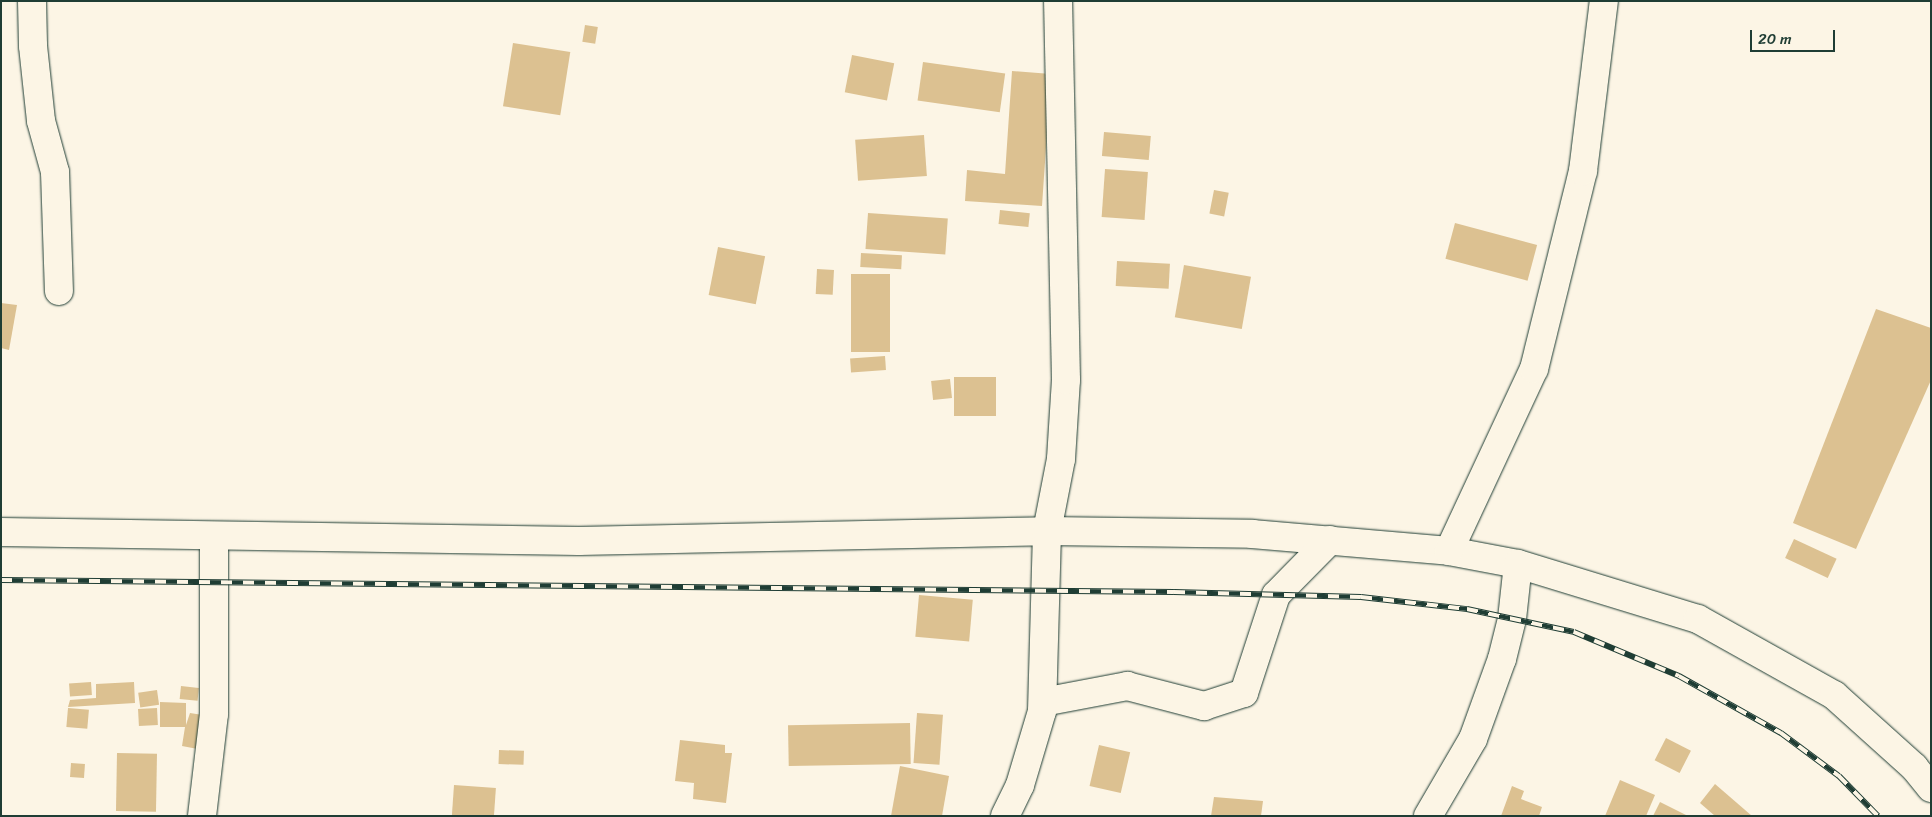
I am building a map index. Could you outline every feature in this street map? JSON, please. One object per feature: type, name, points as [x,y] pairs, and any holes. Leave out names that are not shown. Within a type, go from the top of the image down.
[{"type":"street","points":[[32,1],[32,46],[41,121],[56,172],[59,291]]},
{"type":"street","points":[[1004,816],[1020,785],[1043,702],[1046,531],[1061,458],[1066,380],[1058,1]]},
{"type":"street","points":[[1449,551],[1534,369],[1583,171],[1604,1]]},
{"type":"street","points":[[1,532],[579,541],[1046,531],[1252,534],[1449,551],[1518,564],[1698,618],[1733,636],[1834,695],[1914,767],[1931,788]]},
{"type":"street","points":[[202,816],[214,714],[214,536]]},
{"type":"street","points":[[1043,702],[1127,686],[1204,706],[1244,693],[1276,595],[1330,540]]},
{"type":"street","points":[[1428,816],[1473,739],[1502,659],[1512,619],[1518,564]]},
{"type":"building","points":[[585,25],[598,27],[595,44],[582,42]]},
{"type":"building","points":[[513,43],[570,52],[560,115],[503,106]]},
{"type":"building","points":[[852,55],[894,63],[887,101],[845,92]]},
{"type":"building","points":[[923,62],[1005,74],[1000,112],[918,101]]},
{"type":"building","points":[[1012,71],[1051,74],[1042,206],[965,201],[967,170],[1005,174]]},
{"type":"building","points":[[1104,132],[1151,136],[1149,160],[1102,156]]},
{"type":"building","points":[[924,135],[927,176],[858,181],[855,140]]},
{"type":"building","points":[[1105,169],[1148,172],[1145,220],[1102,217]]},
{"type":"building","points":[[1214,190],[1229,193],[1224,216],[1209,214]]},
{"type":"building","points":[[1000,210],[1030,213],[1028,227],[999,224]]},
{"type":"building","points":[[868,213],[948,219],[945,254],[865,249]]},
{"type":"building","points":[[1455,223],[1537,245],[1528,281],[1445,259]]},
{"type":"building","points":[[718,247],[765,256],[756,304],[709,295]]},
{"type":"building","points":[[861,253],[902,255],[901,269],[860,267]]},
{"type":"building","points":[[1117,261],[1170,264],[1169,289],[1116,286]]},
{"type":"building","points":[[1184,265],[1251,277],[1242,329],[1175,317]]},
{"type":"building","points":[[817,269],[834,270],[833,295],[816,294]]},
{"type":"building","points":[[851,274],[890,274],[890,352],[851,352]]},
{"type":"building","points":[[1,303],[17,305],[9,350],[1,348]]},
{"type":"building","points":[[1876,309],[1931,328],[1931,380],[1856,549],[1793,523]]},
{"type":"building","points":[[885,356],[886,370],[851,372],[850,358]]},
{"type":"building","points":[[954,377],[996,377],[996,416],[954,416]]},
{"type":"building","points":[[950,379],[952,398],[933,400],[931,381]]},
{"type":"building","points":[[1794,539],[1837,559],[1828,578],[1785,558]]},
{"type":"building","points":[[919,595],[973,600],[969,642],[915,637]]},
{"type":"building","points":[[91,682],[92,695],[70,697],[69,684]]},
{"type":"building","points":[[134,682],[135,703],[68,707],[70,700],[96,698],[96,684]]},
{"type":"building","points":[[181,686],[199,688],[198,701],[180,699]]},
{"type":"building","points":[[157,690],[159,705],[140,707],[138,693]]},
{"type":"building","points":[[160,702],[186,703],[186,725],[190,713],[209,716],[203,750],[182,746],[185,727],[160,727]]},
{"type":"building","points":[[68,708],[89,710],[87,729],[66,727]]},
{"type":"building","points":[[157,708],[158,725],[139,726],[138,709]]},
{"type":"building","points":[[917,713],[943,715],[939,765],[914,763]]},
{"type":"building","points":[[910,723],[911,764],[789,766],[788,725]]},
{"type":"building","points":[[1666,738],[1691,751],[1680,773],[1655,760]]},
{"type":"building","points":[[680,740],[725,745],[725,753],[732,753],[726,803],[693,799],[694,783],[675,781]]},
{"type":"building","points":[[1099,745],[1130,752],[1121,793],[1090,786]]},
{"type":"building","points":[[499,750],[524,751],[523,765],[499,764]]},
{"type":"building","points":[[117,753],[157,754],[156,812],[116,811]]},
{"type":"building","points":[[71,763],[85,764],[84,778],[70,777]]},
{"type":"building","points":[[900,766],[949,776],[942,816],[891,816]]},
{"type":"building","points":[[1620,780],[1655,795],[1646,816],[1605,816]]},
{"type":"building","points":[[1715,784],[1752,816],[1715,816],[1700,803]]},
{"type":"building","points":[[454,785],[496,788],[494,816],[452,815]]},
{"type":"building","points":[[1512,786],[1524,791],[1521,799],[1542,807],[1539,816],[1501,816]]},
{"type":"building","points":[[1214,797],[1263,801],[1261,816],[1211,816]]},
{"type":"building","points":[[1660,802],[1688,816],[1653,816]]},
{"type":"railway","points":[[1,580],[1174,592],[1361,597],[1467,609],[1574,632],[1679,676],[1781,733],[1839,776],[1878,816]]}]
